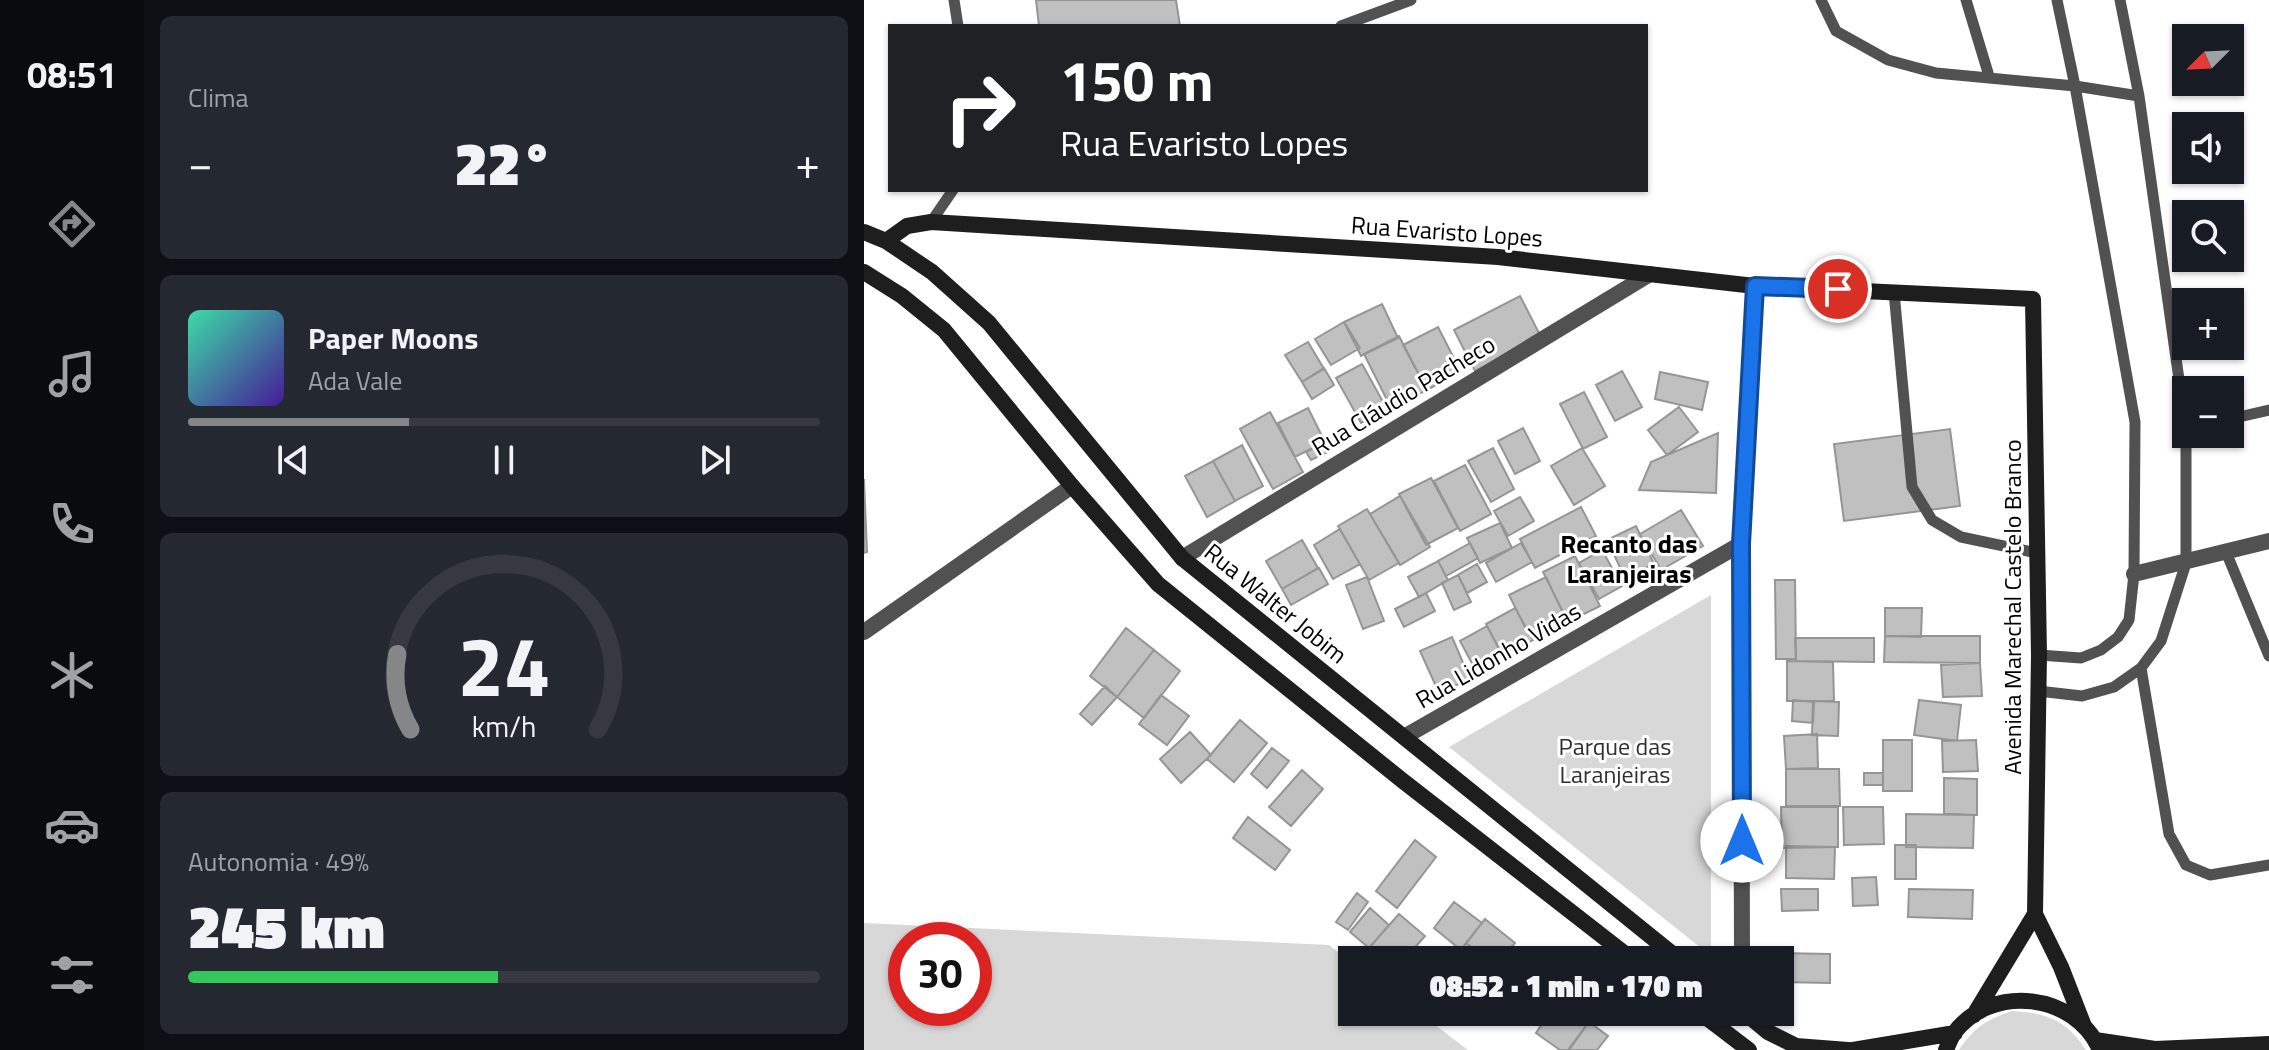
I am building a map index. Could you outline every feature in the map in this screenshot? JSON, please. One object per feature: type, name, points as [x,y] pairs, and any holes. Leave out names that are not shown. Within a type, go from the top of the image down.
[{"type":"main road","name":"Rua Evaristo Lopes","points":[[886,241],[907,226],[931,222],[1498,257],[1755,286],[2033,299]]},
{"type":"main road","points":[[864,232],[886,241]]},
{"type":"main road","name":"Rua Walter Jobim","points":[[886,241],[932,272],[989,323],[1182,558],[1663,946]]},
{"type":"main road","points":[[864,272],[902,296],[944,330],[1072,486],[1158,584],[1615,946]]},
{"type":"main road","name":"Avenida Marechal Castelo Branco","points":[[2033,299],[2039,655],[2035,914],[2061,967],[2084,1026]]},
{"type":"main road","points":[[1946,1050],[1955,1033],[1974,1015],[2035,914]]},
{"type":"main road","points":[[1974,1015],[1995,1004],[2019,1000],[2043,1002],[2066,1011],[2084,1026],[2098,1045],[2155,1049],[2269,1044]]},
{"type":"main road","points":[[1717,1026],[1749,1050]]},
{"type":"main road","points":[[1761,1026],[1796,1046],[1850,1050],[1955,1033]]},
{"type":"street","name":"Rua Cláudio Pacheco","points":[[1182,558],[1650,274]]},
{"type":"street","points":[[1742,946],[1741,544],[1755,286]]},
{"type":"street","points":[[864,632],[1072,486]]},
{"type":"street","points":[[2134,574],[2269,541]]},
{"type":"street","name":"Rua Lidonho Vidas","points":[[1404,737],[1741,544]]},
{"type":"lane","points":[[954,0],[958,24]]},
{"type":"lane","points":[[1346,24],[1411,0]]},
{"type":"lane","points":[[1821,0],[1836,31],[1888,60],[1936,73],[1989,76],[2139,96]]},
{"type":"lane","points":[[1966,0],[1989,76]]},
{"type":"lane","points":[[2039,655],[2081,658],[2101,650],[2118,637],[2129,620],[2134,574],[2135,422],[2057,0]]},
{"type":"lane","points":[[2120,0],[2139,96],[2179,376]]},
{"type":"lane","points":[[931,222],[952,192]]},
{"type":"lane","points":[[1894,292],[1912,487],[1932,520],[1961,537],[2037,553]]},
{"type":"lane","points":[[2244,416],[2269,410]]},
{"type":"lane","points":[[2038,691],[2082,696],[2114,687],[2141,668],[2161,641],[2186,563],[2186,448]]},
{"type":"lane","points":[[2226,552],[2269,656]]},
{"type":"lane","points":[[2141,668],[2169,834],[2186,865],[2210,875],[2269,865]]},
{"type":"green space","name":"Parque das Laranjeiras","points":[[1711,595],[1711,946],[1698,946],[1449,747]]},
{"type":"green space","points":[[864,923],[888,924],[888,1026],[992,1026],[992,929],[1329,945],[1338,952],[1338,1026],[1436,1026],[1468,1050],[864,1050]]},
{"type":"green space","points":[[2012,1011],[2055,1020],[2071,1032],[2086,1050],[1959,1050],[1982,1025]]},
{"type":"building","points":[[1036,0],[1176,0],[1180,24],[1039,24]]},
{"type":"building","points":[[1520,296],[1541,337],[1475,371],[1454,330]]},
{"type":"building","points":[[1382,304],[1398,338],[1361,356],[1344,322]]},
{"type":"building","points":[[1344,322],[1360,348],[1331,365],[1315,339]]},
{"type":"building","points":[[1438,327],[1461,372],[1427,390],[1403,345]]},
{"type":"building","points":[[1399,336],[1427,390],[1391,408],[1364,354]]},
{"type":"building","points":[[1308,342],[1324,369],[1302,382],[1285,355]]},
{"type":"building","points":[[1362,364],[1387,409],[1361,423],[1336,378]]},
{"type":"building","points":[[1324,368],[1334,385],[1312,399],[1302,382]]},
{"type":"building","points":[[1622,371],[1642,407],[1615,421],[1596,385]]},
{"type":"building","points":[[1660,372],[1708,382],[1702,410],[1655,399]]},
{"type":"building","points":[[1584,392],[1607,437],[1583,449],[1560,404]]},
{"type":"building","points":[[1679,407],[1698,432],[1667,455],[1648,430]]},
{"type":"building","points":[[1308,408],[1325,442],[1295,457],[1278,423]]},
{"type":"building","points":[[1270,412],[1303,472],[1273,489],[1240,429]]},
{"type":"building","points":[[1523,428],[1540,461],[1515,474],[1498,441]]},
{"type":"building","points":[[1950,429],[1960,506],[1844,521],[1834,444]]},
{"type":"building","points":[[1718,433],[1716,493],[1639,490],[1651,462]]},
{"type":"building","points":[[1325,442],[1330,451],[1311,460],[1306,452]]},
{"type":"building","points":[[1242,445],[1263,486],[1235,501],[1213,461]]},
{"type":"building","points":[[1493,448],[1514,489],[1491,502],[1468,461]]},
{"type":"building","points":[[1582,448],[1605,486],[1574,505],[1551,466]]},
{"type":"building","points":[[1213,461],[1235,501],[1207,517],[1185,476]]},
{"type":"building","points":[[1465,465],[1491,514],[1460,531],[1434,481]]},
{"type":"building","points":[[1431,478],[1458,528],[1426,545],[1399,494]]},
{"type":"building","points":[[864,479],[867,552],[864,553]]},
{"type":"building","points":[[1400,496],[1430,547],[1400,565],[1370,514]]},
{"type":"building","points":[[1520,497],[1534,521],[1508,536],[1494,511]]},
{"type":"building","points":[[1581,507],[1596,536],[1535,568],[1520,539]]},
{"type":"building","points":[[1367,509],[1399,563],[1369,580],[1338,526]]},
{"type":"building","points":[[1681,510],[1703,546],[1661,570],[1640,534]]},
{"type":"building","points":[[1500,523],[1512,548],[1480,563],[1467,538]]},
{"type":"building","points":[[1636,526],[1654,564],[1625,578],[1607,540]]},
{"type":"building","points":[[1340,529],[1360,564],[1333,579],[1314,545]]},
{"type":"building","points":[[1302,540],[1318,568],[1282,589],[1266,561]]},
{"type":"building","points":[[1470,543],[1478,558],[1446,576],[1438,561]]},
{"type":"building","points":[[1521,543],[1532,562],[1496,582],[1486,563]]},
{"type":"building","points":[[1602,550],[1622,586],[1599,599],[1579,563]]},
{"type":"building","points":[[1575,556],[1600,606],[1568,622],[1543,572]]},
{"type":"building","points":[[1438,561],[1448,580],[1419,597],[1408,577]]},
{"type":"building","points":[[1477,564],[1487,582],[1467,593],[1458,575]]},
{"type":"building","points":[[1319,568],[1328,584],[1291,605],[1282,589]]},
{"type":"building","points":[[1458,575],[1471,602],[1454,610],[1442,583]]},
{"type":"building","points":[[1367,577],[1384,621],[1363,629],[1346,585]]},
{"type":"building","points":[[1546,577],[1565,617],[1529,635],[1509,595]]},
{"type":"building","points":[[1775,580],[1795,580],[1796,659],[1776,659]]},
{"type":"building","points":[[1426,593],[1435,611],[1404,627],[1395,609]]},
{"type":"building","points":[[1515,608],[1533,640],[1503,656],[1486,624]]},
{"type":"building","points":[[1885,608],[1922,608],[1921,637],[1885,636]]},
{"type":"building","points":[[1487,626],[1502,655],[1475,669],[1460,641]]},
{"type":"building","points":[[1126,628],[1154,650],[1117,697],[1090,676]]},
{"type":"building","points":[[1885,636],[1980,636],[1980,663],[1884,662]]},
{"type":"building","points":[[1452,637],[1470,679],[1439,693],[1420,651]]},
{"type":"building","points":[[1795,638],[1874,638],[1874,662],[1796,661]]},
{"type":"building","points":[[1154,650],[1180,671],[1144,718],[1117,697]]},
{"type":"building","points":[[1787,661],[1833,662],[1834,701],[1787,701]]},
{"type":"building","points":[[1980,663],[1982,696],[1943,697],[1941,665]]},
{"type":"building","points":[[1105,686],[1117,697],[1092,725],[1080,714]]},
{"type":"building","points":[[1161,695],[1189,716],[1167,745],[1139,724]]},
{"type":"building","points":[[1793,700],[1814,702],[1813,723],[1792,721]]},
{"type":"building","points":[[1919,700],[1961,705],[1957,741],[1914,735]]},
{"type":"building","points":[[1813,701],[1839,702],[1838,736],[1812,735]]},
{"type":"building","points":[[1240,720],[1267,743],[1234,782],[1207,759]]},
{"type":"building","points":[[1190,732],[1211,755],[1181,783],[1160,759]]},
{"type":"building","points":[[1817,734],[1818,768],[1786,769],[1784,736]]},
{"type":"building","points":[[1883,740],[1912,740],[1912,791],[1883,791]]},
{"type":"building","points":[[1976,740],[1978,771],[1943,772],[1942,741]]},
{"type":"building","points":[[1272,748],[1289,761],[1267,788],[1251,774]]},
{"type":"building","points":[[1786,769],[1839,769],[1840,806],[1786,806]]},
{"type":"building","points":[[1302,770],[1323,789],[1291,826],[1269,807]]},
{"type":"building","points":[[1864,773],[1883,773],[1883,785],[1864,785]]},
{"type":"building","points":[[1944,778],[1977,779],[1977,815],[1944,814]]},
{"type":"building","points":[[1781,807],[1838,807],[1838,847],[1782,848]]},
{"type":"building","points":[[1843,807],[1883,807],[1884,844],[1844,845]]},
{"type":"building","points":[[1906,814],[1974,815],[1973,848],[1906,847]]},
{"type":"building","points":[[1248,817],[1290,850],[1275,870],[1233,838]]},
{"type":"building","points":[[1415,840],[1436,857],[1397,908],[1376,891]]},
{"type":"building","points":[[1895,845],[1916,845],[1916,879],[1895,879]]},
{"type":"building","points":[[1786,846],[1835,847],[1834,879],[1786,878]]},
{"type":"building","points":[[1876,877],[1878,905],[1853,906],[1852,878]]},
{"type":"building","points":[[1781,889],[1818,889],[1818,910],[1782,911]]},
{"type":"building","points":[[1909,889],[1973,890],[1972,919],[1908,917]]},
{"type":"building","points":[[1357,893],[1368,902],[1348,930],[1336,922]]},
{"type":"building","points":[[1454,902],[1482,923],[1464,946],[1456,946],[1434,928]]},
{"type":"building","points":[[1370,908],[1389,925],[1371,946],[1350,932]]},
{"type":"building","points":[[1399,914],[1425,936],[1416,946],[1371,946]]},
{"type":"building","points":[[1485,919],[1515,943],[1513,946],[1470,946],[1466,943]]},
{"type":"building","points":[[1794,953],[1830,954],[1830,983],[1794,982]]},
{"type":"building","points":[[1541,1026],[1586,1026],[1569,1050],[1560,1050],[1536,1033]]},
{"type":"building","points":[[1586,1026],[1594,1026],[1608,1036],[1597,1050],[1568,1050]]},
{"type":"district","name":"Recanto das Laranjeiras","points":[[1629,558]]},
{"type":"route","points":[[1742,841],[1741,544],[1755,286],[1838,289]]}]
